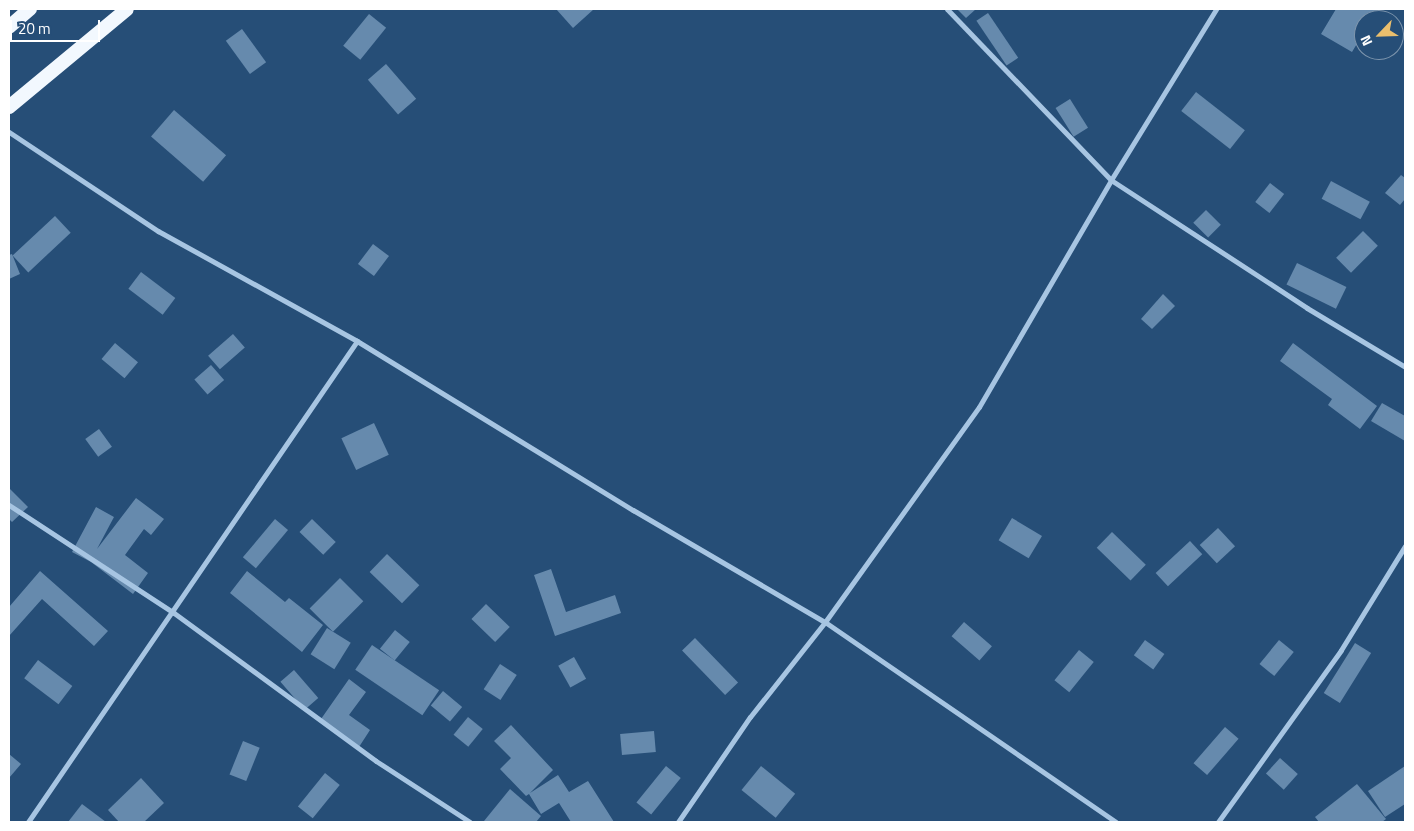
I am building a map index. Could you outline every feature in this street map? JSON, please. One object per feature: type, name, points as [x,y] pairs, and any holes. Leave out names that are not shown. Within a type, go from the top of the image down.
[{"type":"highway","points":[[9,27],[30,9]]},
{"type":"highway","points":[[9,107],[127,9]]},
{"type":"street","points":[[947,9],[1111,180],[1307,308],[1405,367]]},
{"type":"street","points":[[678,822],[750,717],[825,622],[979,407],[1111,180],[1216,9]]},
{"type":"street","points":[[9,132],[158,231],[358,341],[633,510],[825,622],[1116,822]]},
{"type":"street","points":[[28,822],[174,613],[358,341]]},
{"type":"street","points":[[9,505],[174,613],[376,761],[470,822]]},
{"type":"street","points":[[1218,822],[1341,650],[1405,546]]},
{"type":"building","points":[[556,9],[594,9],[573,28]]},
{"type":"building","points":[[957,9],[976,9],[966,18]]},
{"type":"building","points":[[1336,9],[1378,9],[1354,10],[1354,49],[1352,52],[1321,34]]},
{"type":"building","points":[[988,13],[1018,58],[1007,66],[976,21]]},
{"type":"building","points":[[369,14],[386,28],[360,60],[343,46]]},
{"type":"building","points":[[242,29],[266,62],[250,74],[226,41]]},
{"type":"building","points":[[386,64],[416,99],[398,114],[368,80]]},
{"type":"building","points":[[1196,92],[1245,130],[1230,149],[1181,111]]},
{"type":"building","points":[[1070,99],[1088,128],[1074,137],[1056,108]]},
{"type":"building","points":[[174,110],[226,155],[203,182],[151,136]]},
{"type":"building","points":[[1401,175],[1405,178],[1405,199],[1400,205],[1385,193]]},
{"type":"building","points":[[1331,181],[1370,202],[1360,219],[1322,199]]},
{"type":"building","points":[[1270,183],[1284,194],[1269,213],[1255,202]]},
{"type":"building","points":[[1206,210],[1221,225],[1208,238],[1193,223]]},
{"type":"building","points":[[55,216],[71,233],[28,272],[13,256]]},
{"type":"building","points":[[1363,231],[1378,246],[1351,273],[1336,258]]},
{"type":"building","points":[[373,244],[389,256],[374,276],[358,264]]},
{"type":"building","points":[[12,254],[20,274],[9,279],[9,255]]},
{"type":"building","points":[[1297,263],[1346,287],[1336,309],[1286,285]]},
{"type":"building","points":[[141,272],[175,298],[163,315],[128,289]]},
{"type":"building","points":[[1163,294],[1175,306],[1152,329],[1141,319]]},
{"type":"building","points":[[233,334],[245,348],[220,369],[208,356]]},
{"type":"building","points":[[115,343],[138,362],[124,378],[102,359]]},
{"type":"building","points":[[1293,343],[1377,406],[1360,429],[1328,405],[1332,399],[1280,361]]},
{"type":"building","points":[[211,365],[224,380],[208,395],[194,379]]},
{"type":"building","points":[[1382,403],[1405,416],[1405,441],[1371,421]]},
{"type":"building","points":[[374,423],[389,455],[356,470],[341,438]]},
{"type":"building","points":[[99,429],[112,447],[98,457],[85,439]]},
{"type":"building","points":[[10,489],[28,507],[12,522],[9,519]]},
{"type":"building","points":[[136,498],[164,519],[151,535],[144,529],[125,555],[148,573],[133,594],[91,562],[72,552],[96,507],[114,517],[97,549]]},
{"type":"building","points":[[1012,518],[1042,536],[1029,558],[999,540]]},
{"type":"building","points":[[275,519],[288,530],[256,568],[243,557]]},
{"type":"building","points":[[312,519],[336,542],[323,555],[299,532]]},
{"type":"building","points":[[1218,528],[1235,546],[1217,563],[1200,545]]},
{"type":"building","points":[[1112,532],[1146,565],[1131,580],[1097,548]]},
{"type":"building","points":[[1190,541],[1202,554],[1168,586],[1156,573]]},
{"type":"building","points":[[387,554],[419,585],[402,603],[370,572]]},
{"type":"building","points":[[551,569],[566,612],[615,595],[621,613],[555,636],[534,575]]},
{"type":"building","points":[[40,571],[108,631],[94,646],[42,599],[9,636],[9,607]]},
{"type":"building","points":[[247,571],[285,602],[289,598],[323,625],[302,652],[230,593]]},
{"type":"building","points":[[340,578],[363,601],[333,632],[310,608]]},
{"type":"building","points":[[486,604],[510,627],[495,642],[471,619]]},
{"type":"building","points":[[964,622],[992,646],[979,661],[952,636]]},
{"type":"building","points":[[327,628],[351,643],[334,669],[311,654]]},
{"type":"building","points":[[395,630],[410,642],[395,661],[380,649]]},
{"type":"building","points":[[695,638],[738,683],[725,695],[682,651]]},
{"type":"building","points":[[1145,640],[1164,654],[1153,669],[1134,655]]},
{"type":"building","points":[[1279,640],[1294,652],[1274,676],[1259,664]]},
{"type":"building","points":[[1355,643],[1371,653],[1340,703],[1324,693]]},
{"type":"building","points":[[372,645],[439,690],[422,715],[355,670]]},
{"type":"building","points":[[1079,650],[1094,662],[1069,692],[1054,680]]},
{"type":"building","points":[[574,657],[586,679],[570,688],[558,666]]},
{"type":"building","points":[[38,660],[72,686],[58,704],[24,678]]},
{"type":"building","points":[[500,664],[517,675],[500,700],[484,689]]},
{"type":"building","points":[[294,670],[318,698],[305,710],[280,682]]},
{"type":"building","points":[[349,679],[366,692],[349,715],[370,730],[359,747],[321,719]]},
{"type":"building","points":[[443,691],[462,707],[450,722],[431,706]]},
{"type":"building","points":[[468,717],[483,729],[468,747],[454,735]]},
{"type":"building","points":[[511,725],[553,770],[530,793],[558,775],[569,792],[588,781],[614,822],[571,822],[559,803],[541,814],[529,794],[526,796],[500,769],[511,758],[494,741]]},
{"type":"building","points":[[1225,727],[1239,739],[1207,775],[1194,763]]},
{"type":"building","points":[[654,731],[656,752],[622,755],[620,734]]},
{"type":"building","points":[[243,741],[260,748],[246,781],[230,774]]},
{"type":"building","points":[[9,754],[21,764],[9,778]]},
{"type":"building","points":[[1280,758],[1298,774],[1284,790],[1266,774]]},
{"type":"building","points":[[666,766],[681,778],[651,814],[636,803]]},
{"type":"building","points":[[761,766],[795,794],[776,818],[741,790]]},
{"type":"building","points":[[1405,766],[1405,804],[1385,817],[1368,791]]},
{"type":"building","points":[[325,773],[340,785],[313,818],[298,806]]},
{"type":"building","points":[[141,778],[164,803],[144,822],[119,822],[108,810]]},
{"type":"building","points":[[1357,784],[1386,819],[1382,822],[1319,822],[1315,817]]},
{"type":"building","points":[[510,789],[541,816],[536,822],[484,821]]},
{"type":"building","points":[[82,804],[106,822],[68,822]]}]
